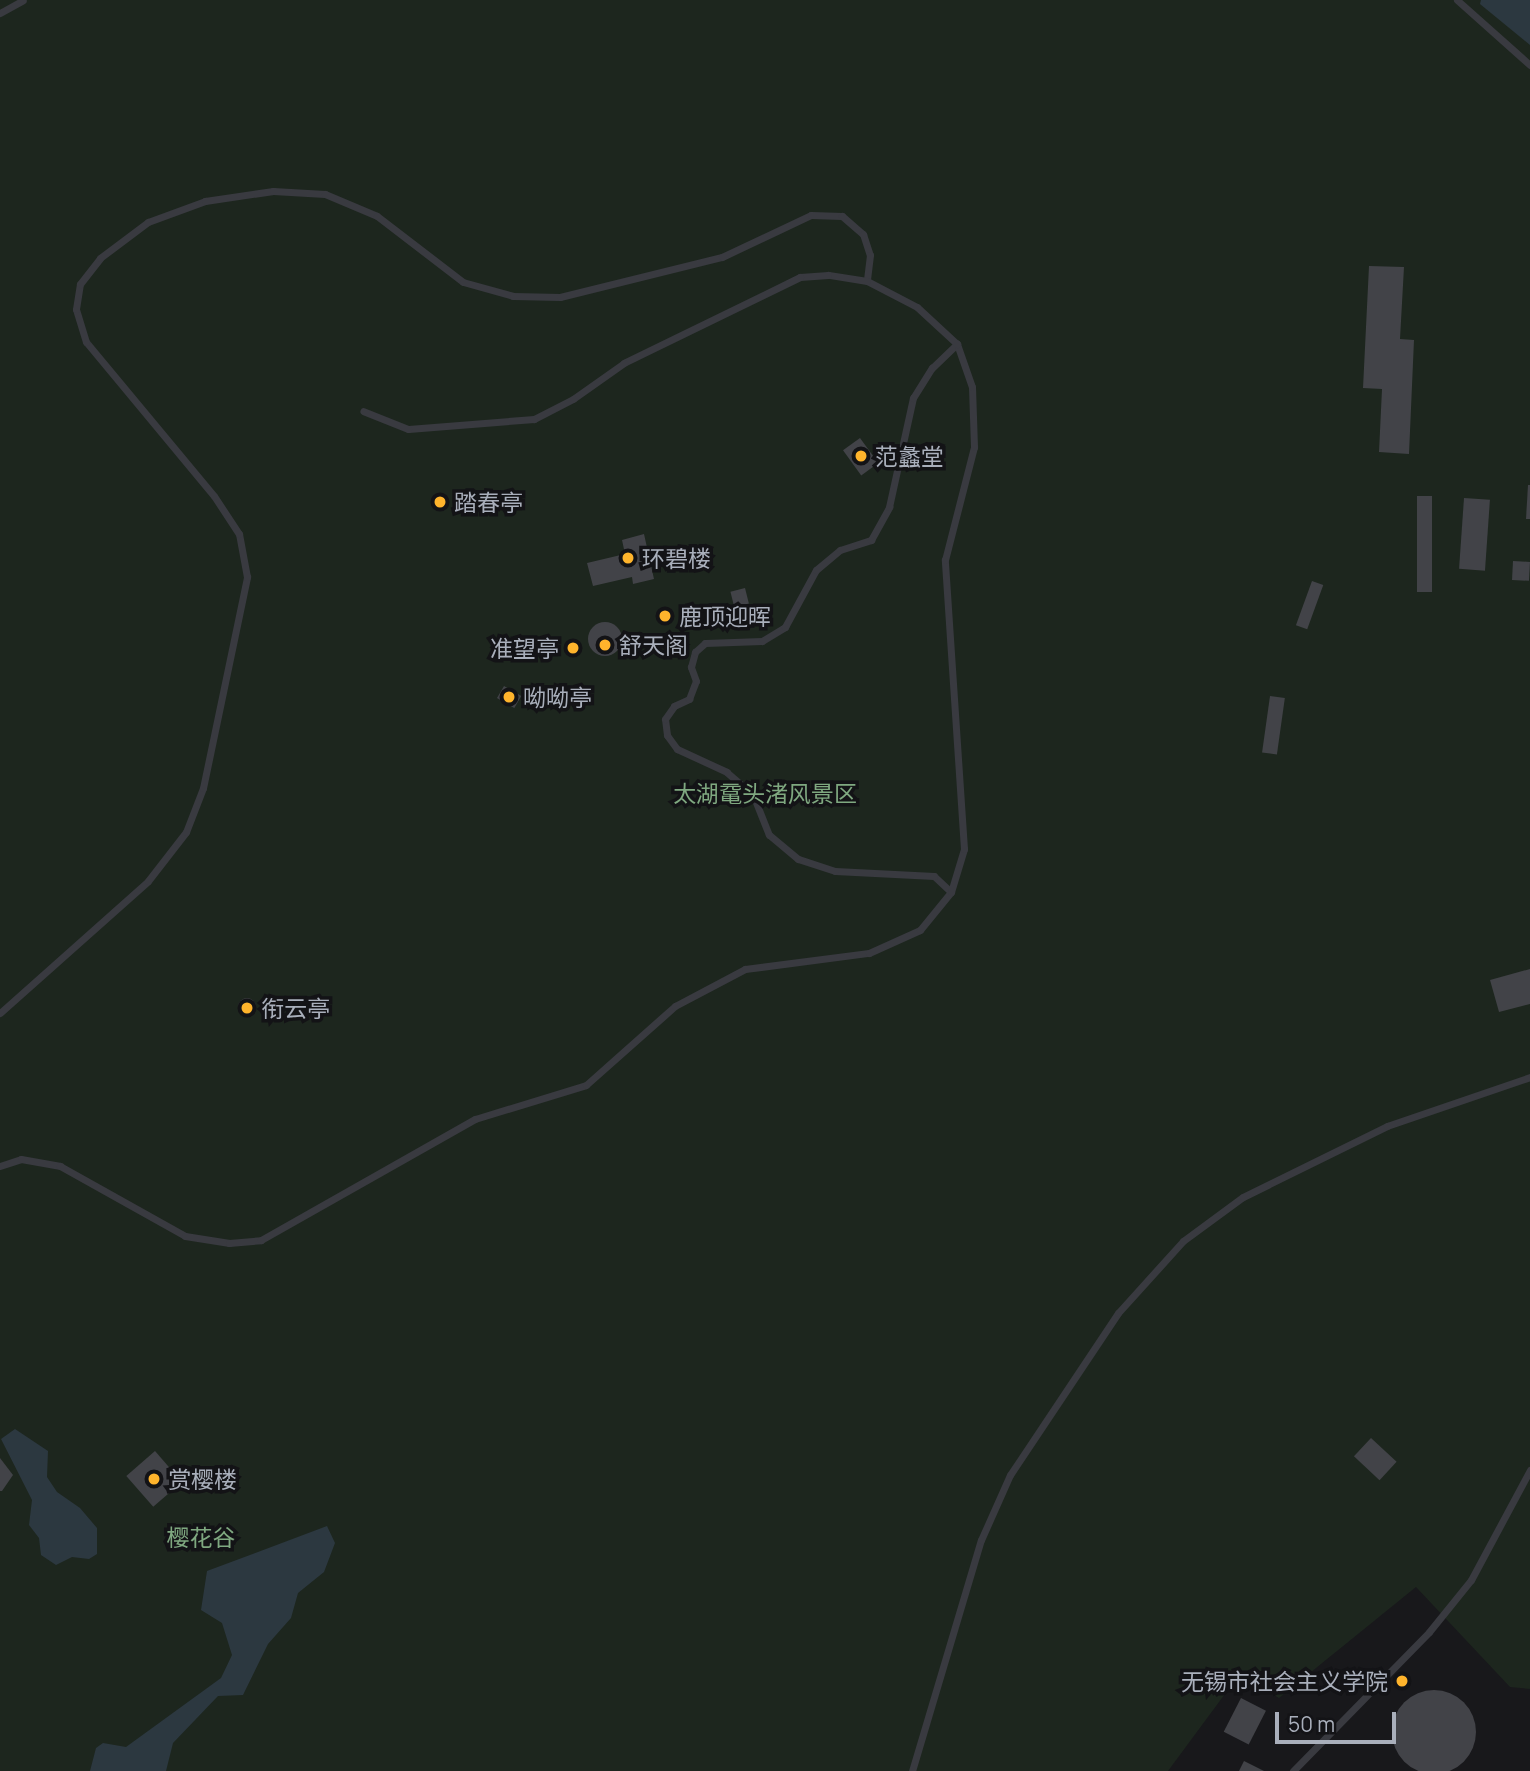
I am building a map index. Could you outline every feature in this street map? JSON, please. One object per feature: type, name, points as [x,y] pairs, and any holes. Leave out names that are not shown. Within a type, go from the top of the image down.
[{"type":"lane","points":[[0,13],[23,0]]},
{"type":"lane","points":[[1457,0],[1530,65]]},
{"type":"lane","points":[[0,1013],[148,881],[186,832],[203,788],[247,577],[239,534],[214,496],[86,342],[76,309],[80,284],[100,258],[148,222],[205,201],[273,191],[326,194],[377,216],[463,282],[513,296],[560,297],[722,257],[811,215],[842,216],[863,234],[870,255],[867,281]]},
{"type":"lane","points":[[0,1166],[21,1159],[60,1166],[185,1236],[229,1243],[261,1240],[475,1119],[586,1085],[675,1006],[746,969],[869,953],[920,930],[951,891],[964,849],[945,560],[974,447],[972,387],[957,344],[917,307],[867,281],[814,276],[766,290],[624,363],[573,399],[534,419],[408,429],[363,411]]},
{"type":"lane","points":[[951,891],[934,876],[835,871],[797,859],[769,835],[753,795],[727,772],[677,749],[667,735],[665,719],[674,706],[689,699],[696,681],[691,667],[695,652],[705,643],[762,641],[785,627],[816,570],[840,550],[872,540],[889,507],[914,398],[932,368],[957,344]]},
{"type":"lane","points":[[912,1771],[981,1540],[1005,1486],[1118,1313],[1183,1241],[1243,1197],[1387,1126],[1530,1077]]},
{"type":"lane","points":[[1293,1771],[1429,1632],[1471,1580],[1530,1470]]},
{"type":"green space","name":"太湖鼋头渚风景区","points":[[0,0],[1530,0],[1530,1689],[1510,1687],[1416,1587],[1279,1698],[1239,1675],[1168,1771],[0,1771]]},
{"type":"shaded area","points":[[1481,0],[1530,0],[1530,45],[1480,4]]},
{"type":"shaded area","points":[[15,1429],[48,1451],[47,1477],[57,1492],[80,1508],[97,1528],[97,1554],[89,1559],[72,1557],[56,1565],[41,1555],[39,1538],[29,1525],[32,1500],[1,1439]]},
{"type":"shaded area","points":[[327,1526],[335,1543],[324,1572],[298,1593],[291,1618],[268,1644],[243,1695],[218,1696],[173,1743],[166,1771],[90,1771],[96,1748],[103,1743],[126,1747],[221,1678],[232,1655],[222,1623],[201,1610],[207,1571]]},
{"type":"building","points":[[1369,266],[1404,267],[1400,339],[1414,340],[1409,454],[1379,452],[1382,389],[1363,388]]},
{"type":"building","name":"范蠡堂","points":[[860,438],[878,463],[861,475],[843,450]]},
{"type":"building","points":[[1528,485],[1530,519],[1526,519]]},
{"type":"building","points":[[1417,496],[1432,496],[1432,592],[1417,592]]},
{"type":"building","name":"踏春亭","points":[[438,497],[444,498],[442,508],[436,507]]},
{"type":"building","points":[[1464,498],[1490,500],[1485,571],[1459,569]]},
{"type":"building","name":"环碧楼","points":[[644,534],[654,579],[633,584],[632,577],[593,586],[587,563],[625,554],[622,540]]},
{"type":"building","points":[[1513,561],[1530,562],[1529,581],[1512,580]]},
{"type":"building","points":[[1312,581],[1323,585],[1307,629],[1296,625]]},
{"type":"building","points":[[745,588],[749,604],[734,607],[730,592]]},
{"type":"building","name":"舒天阁","points":[[605,622],[617,627],[622,639],[617,651],[605,656],[593,651],[588,639],[593,627]]},
{"type":"building","name":"呦呦亭","points":[[504,686],[521,696],[514,708],[497,698]]},
{"type":"building","points":[[1270,696],[1285,698],[1277,755],[1262,752]]},
{"type":"building","points":[[1530,969],[1530,1004],[1499,1012],[1490,980]]},
{"type":"building","name":"衔云亭","points":[[247,998],[253,1001],[256,1007],[253,1013],[247,1016],[241,1013],[238,1007],[241,1001]]},
{"type":"building","points":[[1371,1438],[1397,1462],[1380,1480],[1354,1456]]},
{"type":"building","name":"赏樱楼","points":[[155,1451],[182,1482],[153,1507],[126,1476]]},
{"type":"building","points":[[0,1458],[13,1475],[2,1491],[0,1491]]},
{"type":"building","points":[[1434,1690],[1450,1693],[1464,1702],[1473,1716],[1476,1732],[1473,1748],[1464,1762],[1450,1771],[1434,1774],[1418,1771],[1404,1762],[1395,1748],[1392,1732],[1395,1716],[1404,1702],[1418,1693]]},
{"type":"building","points":[[1241,1698],[1266,1711],[1249,1745],[1224,1732]]},
{"type":"building","points":[[1244,1761],[1264,1771],[1239,1771]]},
{"type":"place","name":"范蠡堂","points":[[861,456]]},
{"type":"place","name":"踏春亭","points":[[440,502]]},
{"type":"place","name":"环碧楼","points":[[628,558]]},
{"type":"place","name":"鹿顶迎晖","points":[[665,616]]},
{"type":"place","name":"舒天阁","points":[[605,645]]},
{"type":"place","name":"准望亭","points":[[573,648]]},
{"type":"place","name":"呦呦亭","points":[[509,697]]},
{"type":"place","name":"衔云亭","points":[[247,1008]]},
{"type":"place","name":"赏樱楼","points":[[154,1479]]},
{"type":"place","name":"无锡市社会主义学院","points":[[1402,1681]]},
{"type":"park label","name":"樱花谷","points":[[201,1537]]}]
